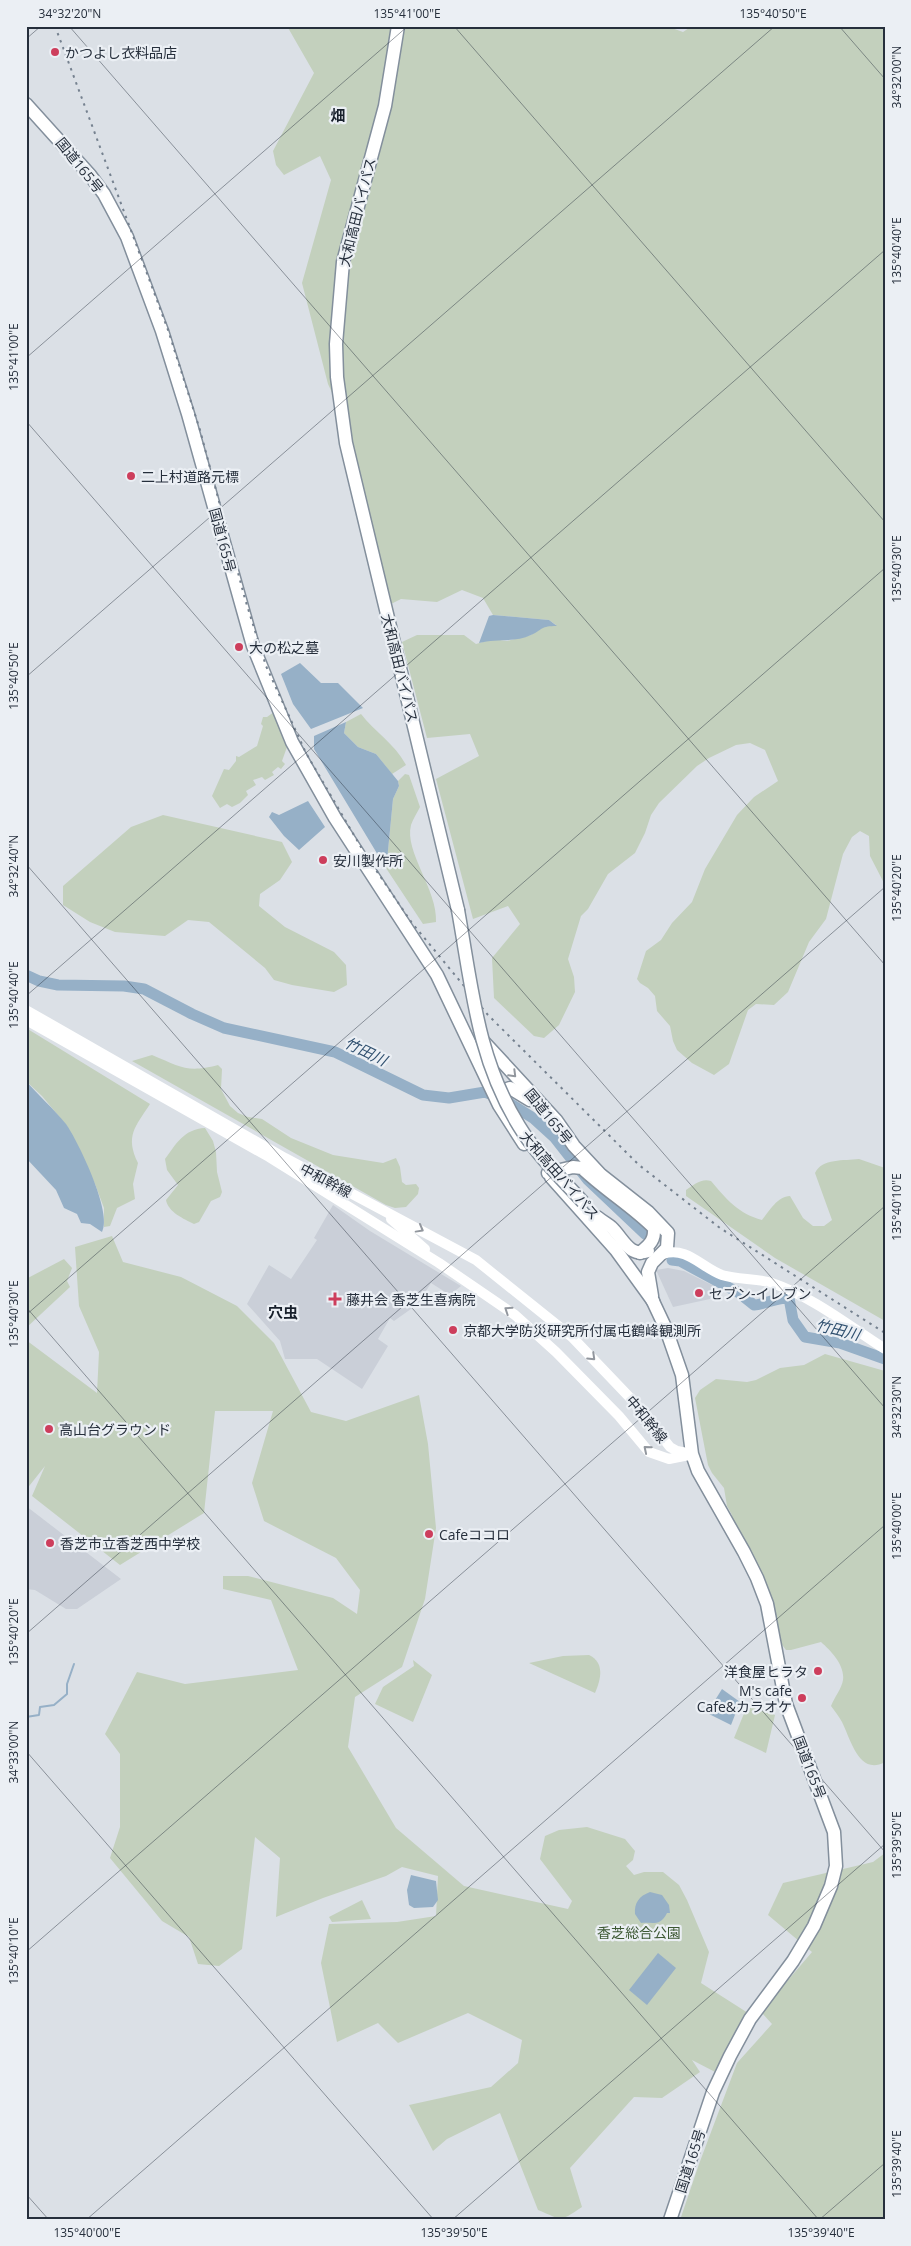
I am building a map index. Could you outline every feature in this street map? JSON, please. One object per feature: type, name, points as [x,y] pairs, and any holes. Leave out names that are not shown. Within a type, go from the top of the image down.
[{"type":"highway","name":"大和高田バイパス","points":[[398,26],[385,106],[343,262],[336,344],[337,377],[346,443],[458,910],[472,1002],[491,1070],[520,1128],[548,1164],[598,1218],[612,1228],[637,1258]]},
{"type":"highway","name":"国道165号","points":[[26,104],[90,175],[104,194],[127,237],[162,331],[188,414],[253,646],[261,670],[300,757],[335,818],[442,986],[499,1105],[524,1144],[616,1250],[653,1301]]},
{"type":"highway","name":"国道165号","points":[[403,922],[442,976],[473,1029],[502,1064],[556,1120],[574,1146],[600,1174],[648,1212],[668,1233],[669,1241]]},
{"type":"highway","points":[[499,1105],[501,1091],[510,1088],[516,1090],[530,1100],[574,1146]]},
{"type":"highway","points":[[548,1173],[578,1167],[654,1228],[652,1242],[637,1258]]},
{"type":"highway","points":[[637,1258],[652,1263],[663,1254],[669,1241]]},
{"type":"highway","points":[[616,1250],[626,1261],[637,1258],[669,1241]]},
{"type":"highway","name":"国道165号","points":[[637,1258],[666,1329],[682,1375],[692,1454],[698,1471],[758,1578],[767,1604],[786,1704],[834,1832],[836,1866],[831,1886],[814,1926],[750,2019],[713,2092],[670,2220]]},
{"type":"highway","name":"国道165号","points":[[652,1263],[648,1272],[648,1280],[653,1301]]},
{"type":"main road","name":"中和幹線","points":[[26,1010],[285,1158],[476,1260],[572,1337],[635,1403],[670,1447],[676,1451],[692,1454]]},
{"type":"main road","name":"中和幹線","points":[[26,1020],[269,1157],[439,1263],[515,1315],[563,1359],[619,1416],[649,1452],[669,1459],[692,1454]]},
{"type":"main road","points":[[377,1206],[438,1258],[439,1263]]},
{"type":"main road","points":[[669,1241],[683,1248],[691,1257]]},
{"type":"main road","points":[[663,1254],[676,1251],[691,1257],[722,1275],[770,1282],[796,1292],[885,1349]]},
{"type":"shaded area","name":"藤井会 香芝生喜病院","points":[[333,1205],[370,1231],[461,1286],[450,1295],[431,1283],[418,1304],[394,1321],[390,1318],[378,1339],[388,1346],[362,1389],[317,1359],[285,1359],[280,1341],[247,1304],[269,1265],[291,1279],[317,1240],[314,1238]]},
{"type":"shaded area","points":[[668,1268],[684,1271],[714,1286],[710,1299],[673,1307],[656,1270]]},
{"type":"shaded area","name":"香芝市立香芝西中学校","points":[[26,1506],[121,1579],[77,1609],[66,1609],[35,1590],[26,1589]]},
{"type":"green space","points":[[287,26],[666,26],[683,32],[692,26],[885,26],[885,885],[870,856],[869,836],[860,831],[852,837],[843,854],[826,919],[809,942],[788,992],[774,1005],[756,1004],[748,1010],[729,1064],[714,1075],[692,1063],[677,1050],[670,1026],[657,1011],[655,996],[637,979],[646,951],[661,940],[672,923],[692,902],[705,869],[737,815],[754,797],[778,781],[765,750],[750,743],[736,745],[697,766],[659,803],[651,815],[635,853],[608,874],[588,909],[581,916],[568,959],[574,977],[575,992],[559,1025],[544,1038],[534,1036],[494,998],[492,958],[520,924],[508,906],[473,919],[436,779],[479,756],[470,734],[427,738],[402,642],[417,635],[464,635],[476,644],[493,639],[507,641],[531,635],[543,626],[556,625],[549,620],[493,615],[483,598],[462,590],[437,602],[401,599],[391,604],[370,525],[349,429],[328,384],[302,283],[331,180],[320,156],[284,175],[276,165],[273,151],[314,73]]},
{"type":"green space","points":[[274,712],[287,747],[282,761],[285,764],[281,769],[278,767],[272,772],[274,775],[265,780],[262,777],[253,780],[256,785],[246,791],[248,795],[240,803],[232,807],[227,804],[220,808],[212,796],[224,769],[229,770],[236,761],[236,756],[239,757],[257,746],[263,726],[261,724],[263,717],[267,717]]},
{"type":"green space","points":[[361,714],[391,744],[406,765],[392,774],[376,754],[358,747],[344,733],[346,722]]},
{"type":"green space","points":[[405,774],[409,775],[420,807],[411,825],[412,847],[432,897],[436,922],[423,924],[384,865],[387,861],[393,799],[399,786],[398,781]]},
{"type":"green space","points":[[163,815],[282,842],[292,862],[280,880],[260,894],[259,906],[285,927],[334,952],[346,965],[347,985],[334,992],[274,980],[265,968],[209,922],[188,920],[165,936],[115,932],[90,922],[63,905],[63,886],[131,827]]},
{"type":"green space","points":[[26,1028],[150,1104],[136,1126],[132,1139],[134,1154],[138,1163],[133,1184],[135,1199],[117,1208],[110,1226],[104,1227],[104,1208],[95,1184],[67,1126],[42,1096],[26,1081]]},
{"type":"green space","points":[[152,1055],[184,1068],[191,1069],[218,1065],[222,1069],[221,1089],[230,1106],[238,1113],[262,1119],[291,1138],[333,1155],[383,1163],[396,1158],[400,1167],[402,1182],[406,1185],[416,1184],[419,1188],[418,1194],[406,1207],[395,1208],[386,1205],[132,1061]]},
{"type":"green space","points":[[205,1128],[213,1141],[216,1152],[217,1172],[222,1192],[220,1197],[211,1201],[199,1222],[194,1224],[177,1215],[167,1204],[166,1200],[178,1185],[167,1170],[165,1159],[186,1134]]},
{"type":"green space","points":[[859,1159],[885,1168],[885,1321],[775,1258],[686,1196],[686,1190],[695,1184],[704,1180],[711,1181],[740,1210],[762,1220],[778,1201],[790,1196],[803,1218],[813,1226],[824,1226],[832,1220],[815,1173],[818,1168],[828,1163]]},
{"type":"green space","name":"香芝総合公園","points":[[112,1236],[123,1262],[181,1277],[237,1306],[274,1343],[311,1412],[346,1421],[419,1395],[428,1444],[436,1528],[425,1599],[402,1667],[355,1697],[348,1747],[396,1828],[464,1886],[568,1909],[572,1901],[540,1859],[545,1836],[559,1830],[587,1827],[625,1839],[635,1851],[633,1860],[626,1866],[634,1875],[644,1872],[663,1872],[679,1885],[687,1900],[709,1952],[701,1983],[748,2013],[717,2073],[692,2060],[700,2072],[662,2098],[634,2097],[570,2168],[582,2207],[569,2216],[557,2218],[538,2210],[500,2113],[447,2139],[433,2151],[409,2105],[491,2087],[518,2063],[522,2040],[468,2013],[398,2043],[378,2023],[337,2042],[321,1963],[329,1924],[397,1922],[436,1916],[438,1876],[402,1867],[386,1876],[276,1917],[280,1858],[255,1837],[242,1949],[219,1966],[198,1964],[189,1937],[162,1921],[110,1858],[120,1827],[120,1754],[105,1734],[137,1672],[185,1684],[298,1670],[271,1600],[223,1589],[223,1576],[248,1576],[333,1598],[357,1614],[360,1590],[336,1558],[264,1521],[252,1483],[273,1411],[215,1411],[204,1513],[120,1565],[32,1496],[45,1466],[26,1490],[26,1340],[97,1393],[99,1352],[79,1306],[75,1247]]},
{"type":"green space","points":[[64,1259],[72,1268],[67,1281],[70,1287],[26,1328],[26,1279]]},
{"type":"green space","points":[[825,1354],[885,1371],[885,1762],[876,1765],[862,1760],[857,1754],[842,1722],[831,1706],[843,1680],[842,1669],[833,1654],[821,1642],[786,1650],[780,1642],[733,1525],[724,1488],[708,1465],[695,1398],[700,1390],[716,1379],[747,1382],[756,1380],[780,1368],[804,1365]]},
{"type":"green space","points":[[589,1655],[598,1662],[600,1667],[600,1677],[595,1693],[529,1663],[563,1656]]},
{"type":"green space","points":[[413,1660],[432,1675],[413,1722],[375,1704],[383,1687],[414,1666]]},
{"type":"green space","points":[[747,1706],[775,1715],[766,1753],[734,1738]]},
{"type":"green space","points":[[885,1853],[885,2220],[680,2220],[737,2063],[772,2024],[761,2012],[812,1952],[768,1915],[783,1883],[873,1862]]},
{"type":"green space","points":[[362,1900],[371,1919],[332,1922],[329,1917]]},
{"type":"water","points":[[489,616],[549,620],[557,626],[545,627],[519,639],[479,643]]},
{"type":"water","points":[[300,663],[321,683],[338,683],[363,708],[311,729],[293,704],[281,674]]},
{"type":"water","points":[[346,722],[344,733],[358,747],[376,754],[398,781],[399,786],[393,799],[387,861],[384,865],[314,749],[314,736]]},
{"type":"water","points":[[308,801],[325,827],[299,850],[284,836],[269,817],[272,812],[279,815]]},
{"type":"water","points":[[26,1081],[66,1124],[78,1145],[99,1194],[103,1210],[104,1223],[102,1232],[90,1224],[81,1223],[77,1214],[64,1208],[56,1190],[26,1158]]},
{"type":"water","points":[[722,1689],[740,1702],[731,1725],[707,1713]]},
{"type":"water","points":[[411,1875],[436,1881],[438,1900],[433,1907],[414,1908],[409,1905],[407,1890]]},
{"type":"water","points":[[650,1892],[662,1895],[669,1905],[670,1913],[667,1913],[659,1922],[641,1923],[635,1914],[635,1906],[640,1898]]},
{"type":"water","points":[[658,1953],[676,1968],[647,2005],[629,1990]]},
{"type":"waterway","name":"竹田川","points":[[26,975],[39,981],[58,985],[124,986],[144,989],[224,1028],[335,1052],[423,1095],[449,1098],[485,1092],[503,1099],[533,1118],[555,1138],[588,1180],[645,1234]]},
{"type":"waterway","name":"竹田川","points":[[672,1260],[680,1261],[739,1293],[754,1305],[789,1298],[793,1320],[805,1337],[840,1343],[885,1359]]},
{"type":"waterway","points":[[26,1717],[39,1715],[40,1707],[54,1705],[67,1694],[67,1684],[74,1664]]},
{"type":"railway","points":[[55,26],[168,330],[200,430],[245,599],[266,666],[306,753],[365,854],[412,923],[488,1015],[639,1165],[720,1228],[885,1333]]},
{"type":"place","name":"かつよし衣料品店","points":[[55,52]]},
{"type":"place","name":"二上村道路元標","points":[[131,476]]},
{"type":"place","name":"大の松之墓","points":[[239,647]]},
{"type":"place","name":"安川製作所","points":[[323,860]]},
{"type":"place","name":"セブン-イレブン","points":[[699,1293]]},
{"type":"place","name":"藤井会 香芝生喜病院","points":[[335,1299]]},
{"type":"place","name":"京都大学防災研究所付属屯鶴峰観測所","points":[[453,1330]]},
{"type":"place","name":"高山台グラウンド","points":[[49,1429]]},
{"type":"place","name":"Cafeココロ","points":[[429,1534]]},
{"type":"place","name":"香芝市立香芝西中学校","points":[[50,1543]]},
{"type":"place","name":"洋食屋ヒラタ","points":[[818,1671]]},
{"type":"place","name":"M's cafe Cafe&カラオケ","points":[[802,1698]]},
{"type":"district","name":"畑","points":[[338,115]]},
{"type":"district","name":"穴虫","points":[[283,1312]]}]
